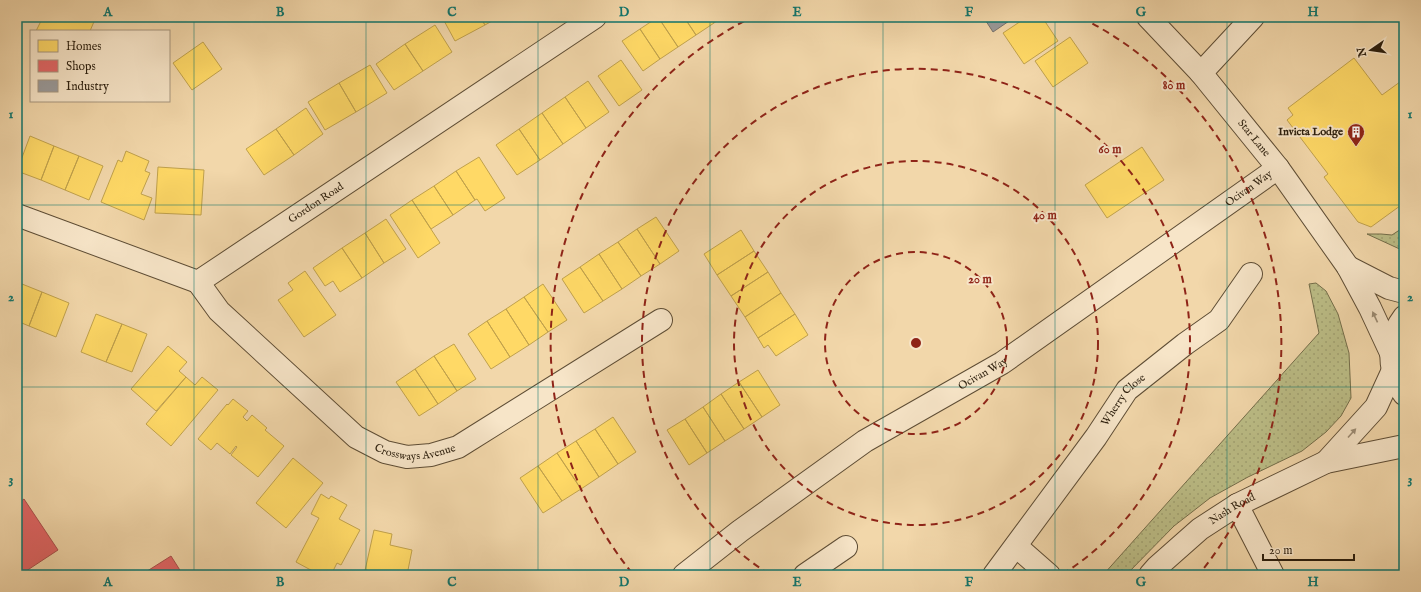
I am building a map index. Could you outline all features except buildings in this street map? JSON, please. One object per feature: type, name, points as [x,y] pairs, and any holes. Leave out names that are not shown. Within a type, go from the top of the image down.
[{"type":"street","name":"Gordon Road","points":[[198,282],[595,17]]},
{"type":"street","name":"Star Lane","points":[[1148,17],[1201,73],[1278,168],[1348,267],[1370,308],[1392,361],[1400,389],[1404,394]]},
{"type":"street","points":[[1201,73],[1253,17]]},
{"type":"street","name":"Ocivan Way","points":[[684,575],[740,531],[865,441],[1002,363],[1278,168]]},
{"type":"street","points":[[17,215],[198,282]]},
{"type":"street","name":"Star Lane","points":[[1348,267],[1389,288],[1404,292]]},
{"type":"street","name":"Wherry Close","points":[[994,575],[1096,437],[1128,390],[1219,320],[1250,274]]},
{"type":"street","name":"Crossways Avenue","points":[[198,282],[218,311],[356,437],[385,452],[407,457],[431,455],[458,447],[661,320]]},
{"type":"street","name":"Nash Road","points":[[1326,462],[1376,407],[1392,361],[1396,330],[1404,317]]},
{"type":"street","name":"Nash Road","points":[[1150,575],[1200,529],[1237,505],[1326,462],[1404,446]]},
{"type":"street","points":[[1237,505],[1273,575]]},
{"type":"street","points":[[1016,546],[1049,575]]},
{"type":"street","points":[[805,575],[846,547]]},
{"type":"green space","points":[[1404,227],[1404,251],[1367,234],[1392,235]]},
{"type":"green space","points":[[1316,283],[1326,291],[1338,314],[1349,353],[1351,398],[1341,416],[1326,432],[1302,451],[1248,477],[1210,498],[1174,526],[1126,575],[1103,575],[1319,333],[1309,284]]},
{"type":"place","name":"Invicta Lodge","points":[[1356,147]]}]
